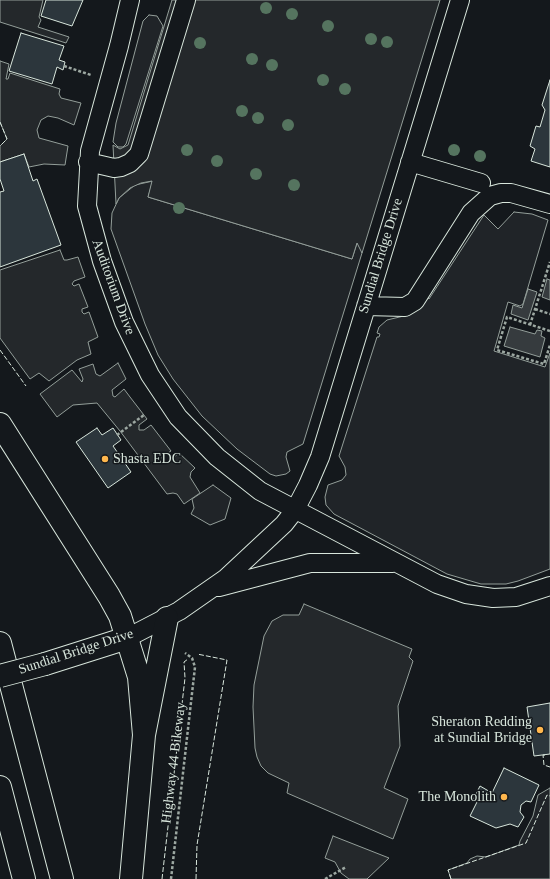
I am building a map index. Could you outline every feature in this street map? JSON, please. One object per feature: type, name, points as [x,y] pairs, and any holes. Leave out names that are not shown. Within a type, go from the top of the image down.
[{"type":"main road","points":[[0,424],[109,596],[120,616],[139,677],[144,735]]},
{"type":"main road","points":[[131,879],[144,735],[168,618]]},
{"type":"main road","name":"Sundial Bridge Drive","points":[[0,676],[45,664],[127,638]]},
{"type":"main road","points":[[0,643],[62,879]]},
{"type":"main road","points":[[0,787],[24,879]]},
{"type":"street","name":"Auditorium Drive","points":[[130,0],[119,46],[92,140],[88,162],[87,206],[94,234],[124,322],[150,375],[178,417],[212,453],[260,491],[295,510]]},
{"type":"street","points":[[88,162],[114,168],[121,167],[130,163],[139,154],[186,0]]},
{"type":"street","name":"Sundial Bridge Drive","points":[[127,638],[168,618],[212,589],[271,537],[295,510],[320,457],[460,0]]},
{"type":"street","points":[[410,162],[481,183]]},
{"type":"street","points":[[366,306],[405,307],[415,301],[471,213],[490,196],[504,192],[550,204]]},
{"type":"street","name":"Sundial Bridge Drive","points":[[295,510],[395,563],[443,586],[482,597],[516,597],[550,586]]},
{"type":"street","name":"Sundial Bridge Drive","points":[[212,589],[250,578],[310,564],[395,563]]},
{"type":"path","points":[[64,66],[91,75]]},
{"type":"path","points":[[530,325],[550,262]]},
{"type":"path","points":[[536,309],[550,314]]},
{"type":"path","points":[[550,331],[506,317],[497,350],[544,364],[550,345]]},
{"type":"path","points":[[117,435],[144,415]]},
{"type":"path","name":"Highway 44 Bikeway","points":[[171,879],[195,667],[192,658],[185,653]]},
{"type":"path","points":[[325,879],[346,867]]},
{"type":"shaded area","points":[[0,0],[43,0],[39,17],[41,20],[38,27],[69,37],[66,43],[0,22]]},
{"type":"shaded area","points":[[172,0],[440,0],[362,253],[357,243],[352,259],[148,197],[152,181],[141,183],[130,188],[119,198],[116,204],[113,145],[120,149],[128,145]]},
{"type":"shaded area","points":[[149,15],[157,16],[163,26],[126,144],[123,147],[118,147],[113,142],[116,123],[143,21]]},
{"type":"shaded area","points":[[0,61],[9,64],[6,79],[8,79],[10,73],[60,89],[59,94],[61,98],[81,103],[74,125],[58,118],[48,116],[41,120],[37,130],[39,138],[68,146],[65,165],[44,164],[29,167],[24,154],[0,162],[0,146],[7,139],[0,122]]},
{"type":"shaded area","points":[[153,181],[148,197],[352,259],[357,243],[361,248],[362,253],[303,444],[287,452],[286,457],[290,471],[286,474],[276,476],[270,474],[237,449],[202,416],[173,379],[158,355],[145,324],[111,229],[112,213],[119,198],[135,185]]},
{"type":"shaded area","points":[[514,212],[532,214],[548,220],[523,304],[520,306],[508,302],[494,351],[545,367],[550,353],[550,569],[506,584],[481,584],[447,574],[334,514],[326,505],[325,497],[328,485],[342,480],[346,475],[345,467],[339,456],[377,337],[379,337],[380,334],[377,333],[379,327],[387,320],[408,315],[422,306],[428,298],[429,299],[484,215],[498,229]]},
{"type":"shaded area","points":[[60,250],[64,260],[78,257],[85,277],[74,281],[72,284],[74,286],[79,284],[88,307],[82,309],[82,312],[84,314],[89,312],[98,337],[88,342],[91,354],[77,360],[49,381],[39,373],[30,379],[0,338],[0,270]]},
{"type":"shaded area","points":[[547,279],[550,280],[550,300],[542,297]]},
{"type":"shaded area","points":[[528,289],[537,292],[528,320],[511,314],[513,305],[522,308]]},
{"type":"shaded area","points":[[510,327],[535,334],[537,330],[542,331],[541,336],[545,338],[540,357],[504,346]]},
{"type":"shaded area","points":[[118,363],[126,379],[112,390],[113,396],[115,397],[124,389],[147,419],[139,425],[139,430],[144,430],[151,425],[171,451],[162,457],[163,462],[167,463],[179,453],[195,468],[191,472],[190,477],[200,493],[184,504],[177,494],[167,494],[97,403],[73,405],[57,417],[40,394],[72,370],[82,382],[83,379],[79,369],[93,364],[96,374],[100,376]]},
{"type":"shaded area","points":[[213,485],[231,498],[225,519],[210,525],[191,514],[194,508],[192,499]]},
{"type":"shaded area","points":[[304,604],[412,649],[409,657],[413,661],[398,706],[400,746],[384,788],[408,799],[393,839],[287,793],[289,783],[268,773],[261,766],[257,757],[255,748],[253,707],[254,685],[264,636],[272,621],[283,615],[299,615]]},
{"type":"shaded area","points":[[550,788],[550,879],[451,879],[448,870],[467,863],[470,859],[477,856],[486,857],[519,845],[533,816],[538,795]]},
{"type":"shaded area","points":[[333,836],[389,858],[367,879],[349,879],[341,873],[335,862],[325,858]]},
{"type":"building","points":[[46,0],[83,0],[72,26],[41,16]]},
{"type":"building","points":[[21,33],[64,46],[59,60],[65,62],[63,70],[57,67],[52,84],[9,71]]},
{"type":"building","points":[[550,80],[550,167],[531,161],[535,149],[530,146],[536,126],[540,127],[545,110],[542,105]]},
{"type":"building","points":[[24,154],[33,181],[37,179],[61,245],[0,267],[0,192],[4,191],[0,179],[0,162]]},
{"type":"building","name":"Shasta EDC","points":[[97,428],[102,435],[113,428],[121,440],[113,446],[131,472],[108,488],[76,442]]},
{"type":"building","name":"Sheraton Redding at Sundial Bridge","points":[[550,703],[550,754],[534,756],[527,707]]},
{"type":"building","name":"The Monolith","points":[[504,768],[539,785],[531,802],[526,801],[521,805],[520,812],[524,817],[518,827],[510,824],[496,828],[470,816],[477,802],[473,800],[480,786],[492,793]]},
{"type":"fence","points":[[0,122],[7,139],[0,146]]},
{"type":"fence","points":[[0,350],[26,386]]},
{"type":"fence","points":[[196,879],[197,845],[227,660],[197,654]]},
{"type":"fence","points":[[162,879],[185,678],[184,662],[188,659]]},
{"type":"fence","points":[[545,755],[543,755],[544,765],[550,767]]},
{"type":"fence","points":[[451,879],[448,870],[526,843],[547,795],[550,796]]},
{"type":"place","name":"Shasta EDC","points":[[105,459]]},
{"type":"place","name":"Sheraton Redding at Sundial Bridge","points":[[540,730]]},
{"type":"place","name":"The Monolith","points":[[504,797]]}]
